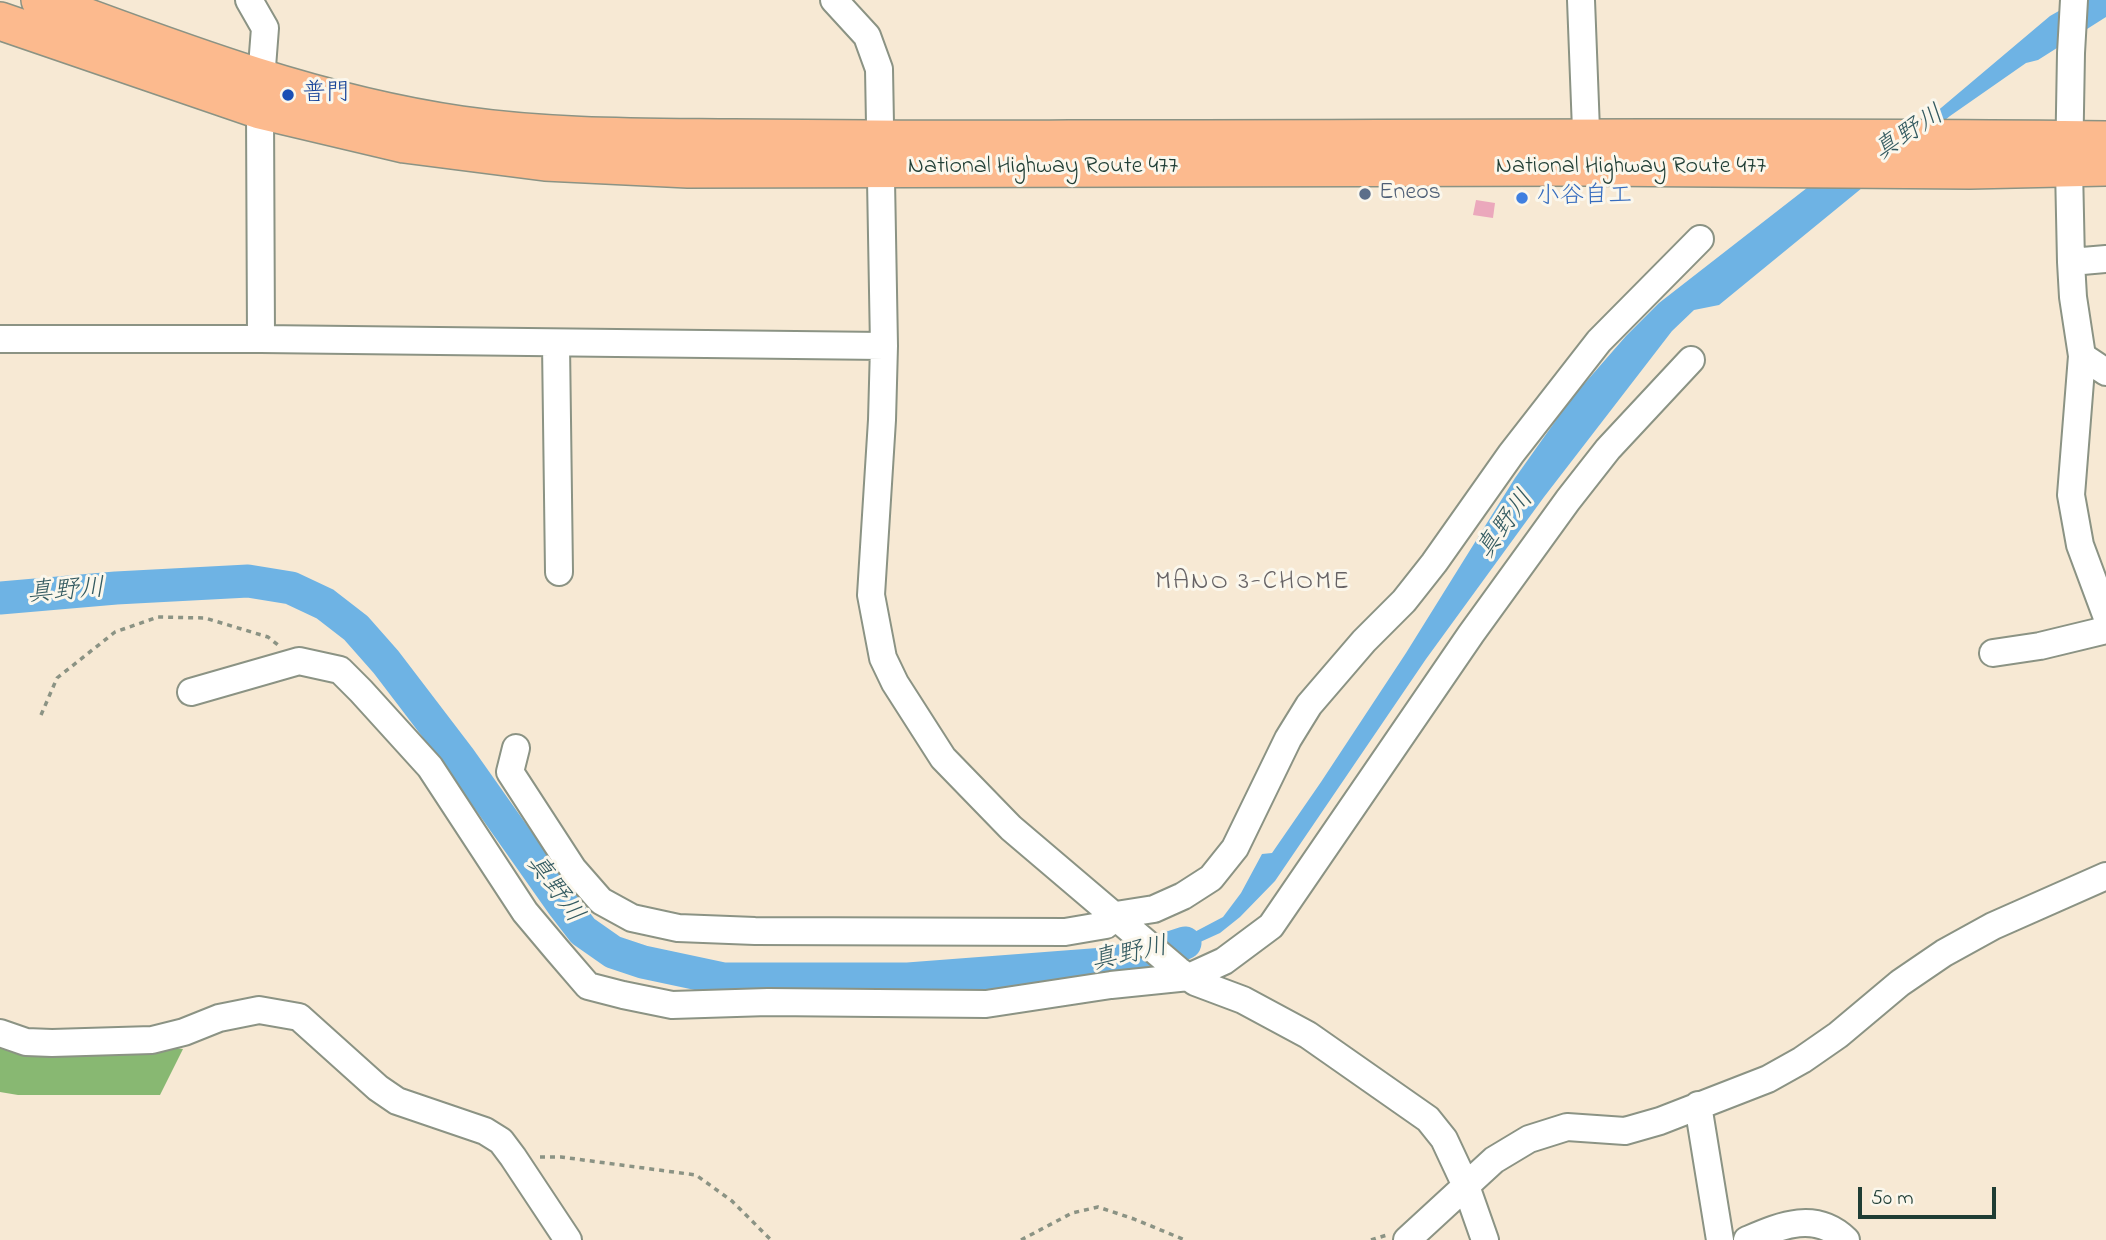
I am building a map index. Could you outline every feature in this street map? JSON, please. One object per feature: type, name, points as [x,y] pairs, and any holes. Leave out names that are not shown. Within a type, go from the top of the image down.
[{"type":"highway","name":"National Highway Route 477","points":[[40,0],[261,95]]},
{"type":"highway","name":"National Highway Route 477","points":[[0,21],[261,95],[514,131],[881,154],[1587,153],[1775,137],[1988,138],[2070,153],[2106,167]]},
{"type":"highway","name":"National Highway Route 477","points":[[1587,153],[1758,169],[1970,170],[2070,153],[2106,139]]},
{"type":"street","points":[[249,0],[265,28],[261,95],[261,339]]},
{"type":"street","points":[[834,0],[867,36],[879,69],[884,346],[871,595],[883,658],[895,683],[943,758],[1012,828],[1184,974],[1214,990],[1242,1000],[1308,1035],[1428,1119],[1444,1139],[1466,1186],[1485,1240]]},
{"type":"street","points":[[1581,0],[1587,153]]},
{"type":"street","points":[[2074,0],[2071,53],[2071,262],[2082,356],[2071,495],[2080,545],[2106,615]]},
{"type":"street","points":[[516,748],[510,772],[573,869],[601,901],[632,918],[678,928],[755,931],[1065,932],[1107,925],[1154,909],[1183,896],[1211,878],[1235,848],[1288,739],[1309,705],[1434,564],[1511,454],[1598,341],[1700,239]]},
{"type":"street","points":[[2071,262],[2106,259]]},
{"type":"street","points":[[0,340],[261,339],[884,346]]},
{"type":"street","points":[[556,344],[559,572]]},
{"type":"street","points":[[2082,356],[2106,372]]},
{"type":"street","points":[[191,692],[299,661],[340,670],[430,767],[525,912],[588,986],[672,1005],[768,1002],[986,1004],[1184,974],[1224,961],[1271,926],[1471,634],[1568,500],[1608,449],[1691,360]]},
{"type":"street","points":[[1993,653],[2040,646],[2106,630]]},
{"type":"street","points":[[1407,1240],[1494,1160],[1529,1139],[1567,1127],[1625,1131],[1660,1121],[1768,1079],[1838,1035],[1900,983],[1944,953],[1993,926],[2106,876]]},
{"type":"street","points":[[0,1033],[26,1042],[52,1044],[152,1040],[184,1032],[219,1018],[258,1010],[299,1017],[378,1088],[397,1101],[485,1131],[501,1141],[568,1240]]},
{"type":"street","points":[[1698,1105],[1720,1240]]},
{"type":"street","points":[[1746,1240],[1783,1225],[1811,1222],[1838,1232],[1846,1240]]},
{"type":"path","points":[[41,715],[57,678],[115,632],[158,617],[205,618],[268,637],[299,661]]},
{"type":"path","points":[[513,1157],[561,1157],[696,1175],[732,1201],[771,1240]]},
{"type":"path","points":[[1021,1240],[1072,1213],[1098,1207],[1185,1240]]},
{"type":"green space","points":[[0,1021],[28,1028],[183,1049],[160,1095],[18,1095],[0,1092]]},
{"type":"water","points":[[2078,0],[2106,0],[2106,17],[2038,60],[2026,63],[1950,116],[1719,305],[1694,310],[1672,331],[1544,497],[1426,659],[1275,881],[1240,917],[1220,933],[1176,953],[1168,946],[1223,917],[1241,893],[1262,854],[1272,853],[1406,653],[1515,478],[1571,399],[1626,336],[1659,303],[1830,170],[1935,113],[2050,16]]},
{"type":"building","points":[[1476,200],[1495,203],[1493,218],[1473,215]]},
{"type":"waterway","name":"真野川","points":[[0,598],[248,581],[291,588],[325,604],[356,628],[386,662],[460,759],[583,931],[613,952],[643,962],[723,979],[908,979],[1105,964],[1145,956],[1185,943]]},
{"type":"place","name":"普門","points":[[288,95]]},
{"type":"place","name":"Eneos","points":[[1365,194]]},
{"type":"place","name":"小谷自工","points":[[1522,198]]},
{"type":"district","name":"MANO 3-CHOME","points":[[1253,584]]}]
